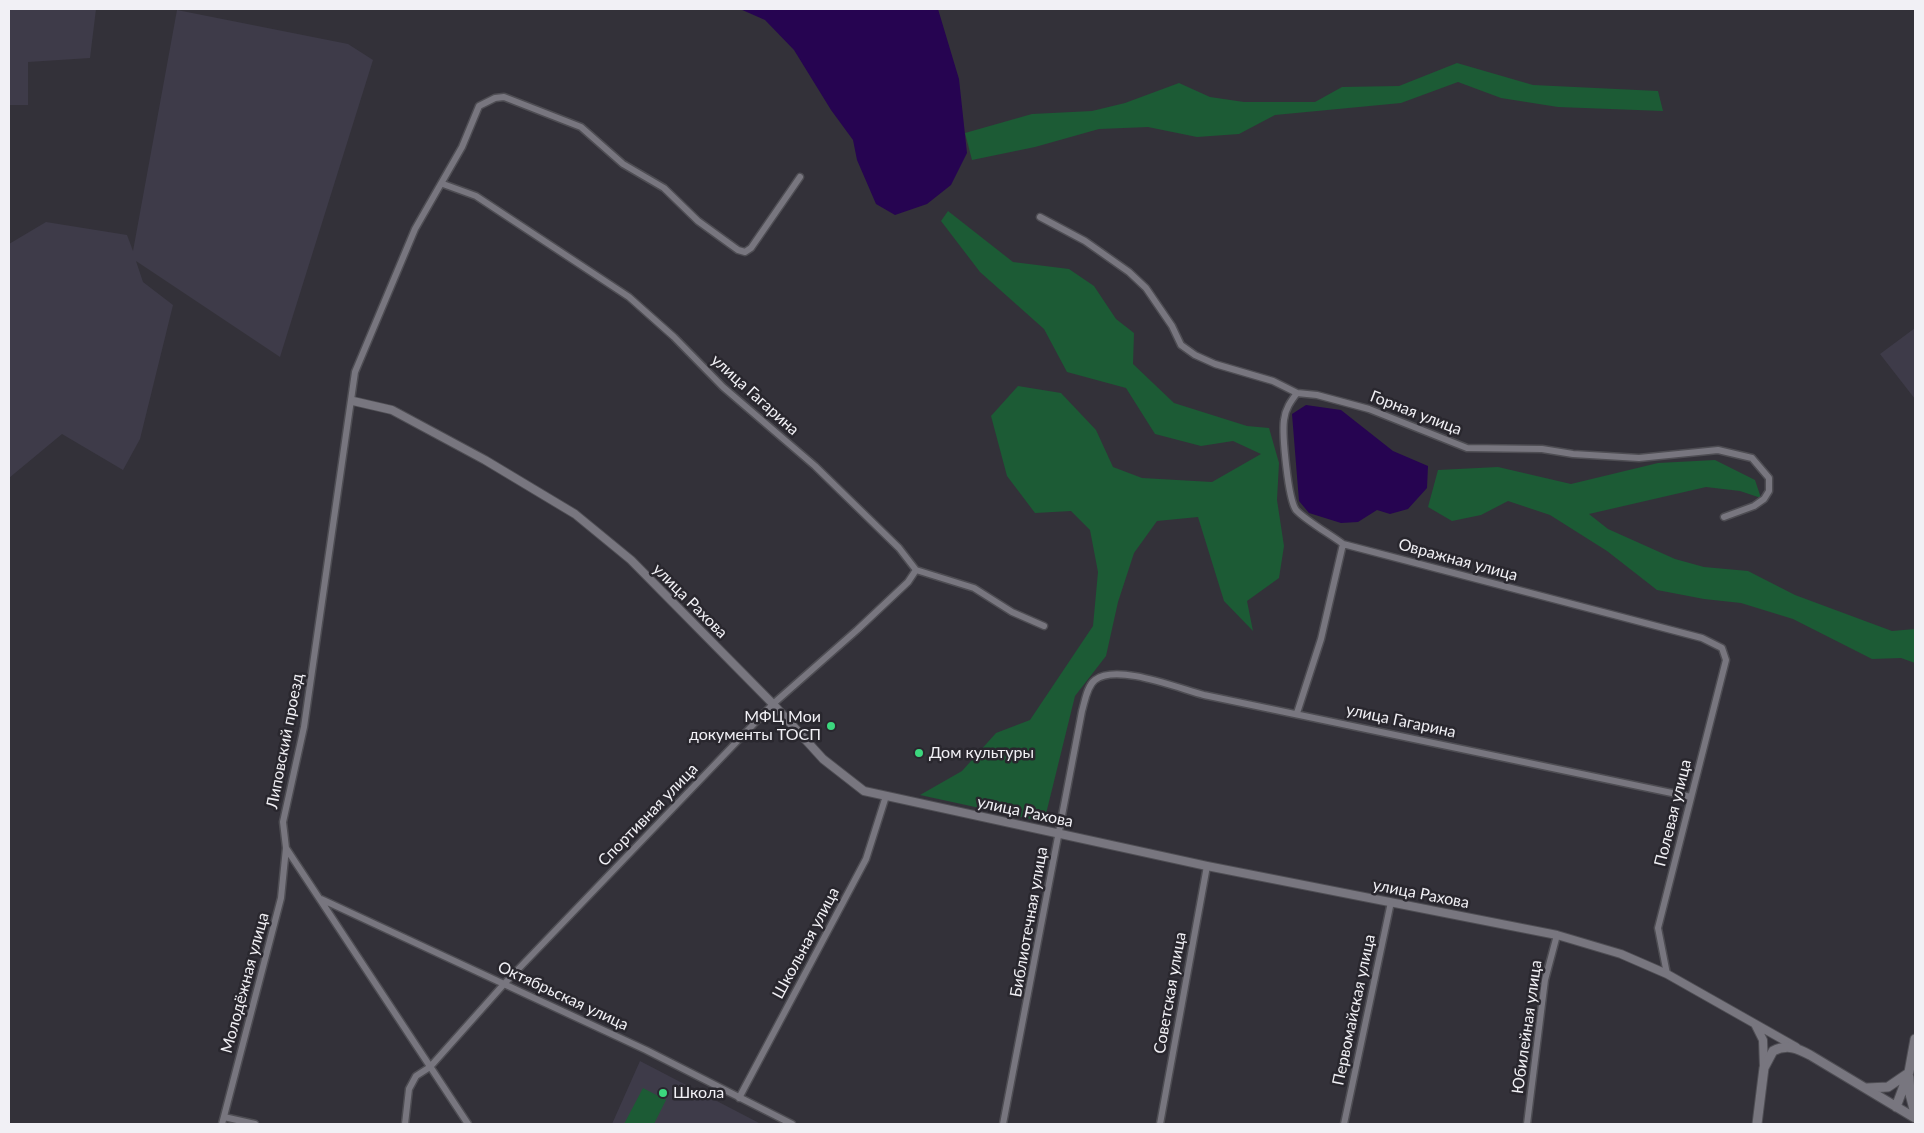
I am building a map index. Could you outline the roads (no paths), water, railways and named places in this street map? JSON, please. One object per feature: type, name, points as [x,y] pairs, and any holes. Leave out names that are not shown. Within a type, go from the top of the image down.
[{"type":"main road","points":[[1896,1107],[1909,1072],[1915,1039]]},
{"type":"main road","points":[[1757,1124],[1764,1068],[1773,1051],[1787,1047],[1798,1048],[1915,1118]]},
{"type":"main road","points":[[1865,1087],[1873,1089],[1888,1087],[1899,1082],[1909,1072]]},
{"type":"main road","points":[[1909,1072],[1910,1094],[1915,1113]]},
{"type":"street","name":"Липовский проезд","points":[[468,1124],[286,848],[283,822],[304,727],[356,372],[415,229],[442,184],[480,106],[495,98],[504,98],[581,127],[623,164],[664,188],[698,221],[744,252],[751,248],[800,177]]},
{"type":"street","name":"улица Гагарина","points":[[442,184],[476,196],[629,297],[674,337],[723,387],[828,480],[894,542],[916,570]]},
{"type":"street","name":"Горная улица","points":[[1040,217],[1086,241],[1129,272],[1156,302],[1172,326],[1181,345],[1195,355],[1215,364],[1273,381],[1297,393],[1317,395],[1369,409],[1467,448],[1542,449],[1572,454],[1639,458],[1718,450],[1752,458],[1768,478],[1769,491],[1764,500],[1754,506],[1724,517]]},
{"type":"street","points":[[1297,393],[1290,403],[1284,419],[1285,448],[1292,503],[1298,511],[1343,544],[1321,639],[1297,713]]},
{"type":"street","name":"улица Рахова","points":[[353,401],[392,410],[485,460],[575,514],[630,560],[773,704],[823,759],[864,791],[1207,866],[1557,935],[1620,954],[1666,974],[1798,1048]]},
{"type":"street","name":"Овражная улица","points":[[1343,544],[1702,638],[1722,648],[1726,660]]},
{"type":"street","points":[[916,570],[974,588],[1012,612],[1044,626]]},
{"type":"street","name":"Спортивная улица","points":[[405,1124],[409,1089],[416,1076],[430,1068],[504,984],[773,704],[857,630],[908,582],[916,570]]},
{"type":"street","name":"Полевая улица","points":[[1666,974],[1658,928],[1726,660]]},
{"type":"street","name":"улица Гагарина","points":[[1105,675],[1128,674],[1204,695],[1691,797]]},
{"type":"street","name":"Библиотечная улица","points":[[1003,1124],[1029,1000],[1084,703],[1089,687],[1095,680],[1105,675]]},
{"type":"street","name":"Школьная улица","points":[[739,1098],[866,859],[886,796]]},
{"type":"street","name":"Молодёжная улица","points":[[223,1121],[281,898],[286,848]]},
{"type":"street","name":"Советская улица","points":[[1160,1124],[1207,866]]},
{"type":"street","name":"Октябрьская улица","points":[[320,899],[646,1050],[792,1124]]},
{"type":"street","name":"Первомайская улица","points":[[1344,1124],[1391,902]]},
{"type":"street","name":"Юбилейная улица","points":[[1527,1124],[1545,980],[1557,935]]},
{"type":"street","points":[[1754,1023],[1763,1040],[1764,1068]]},
{"type":"street","points":[[223,1121],[255,1124]]},
{"type":"place","name":"МФЦ Мои документы ТОСП","points":[[831,726]]},
{"type":"place","name":"Дом культуры","points":[[919,753]]},
{"type":"place","name":"Школа","points":[[663,1093]]}]
